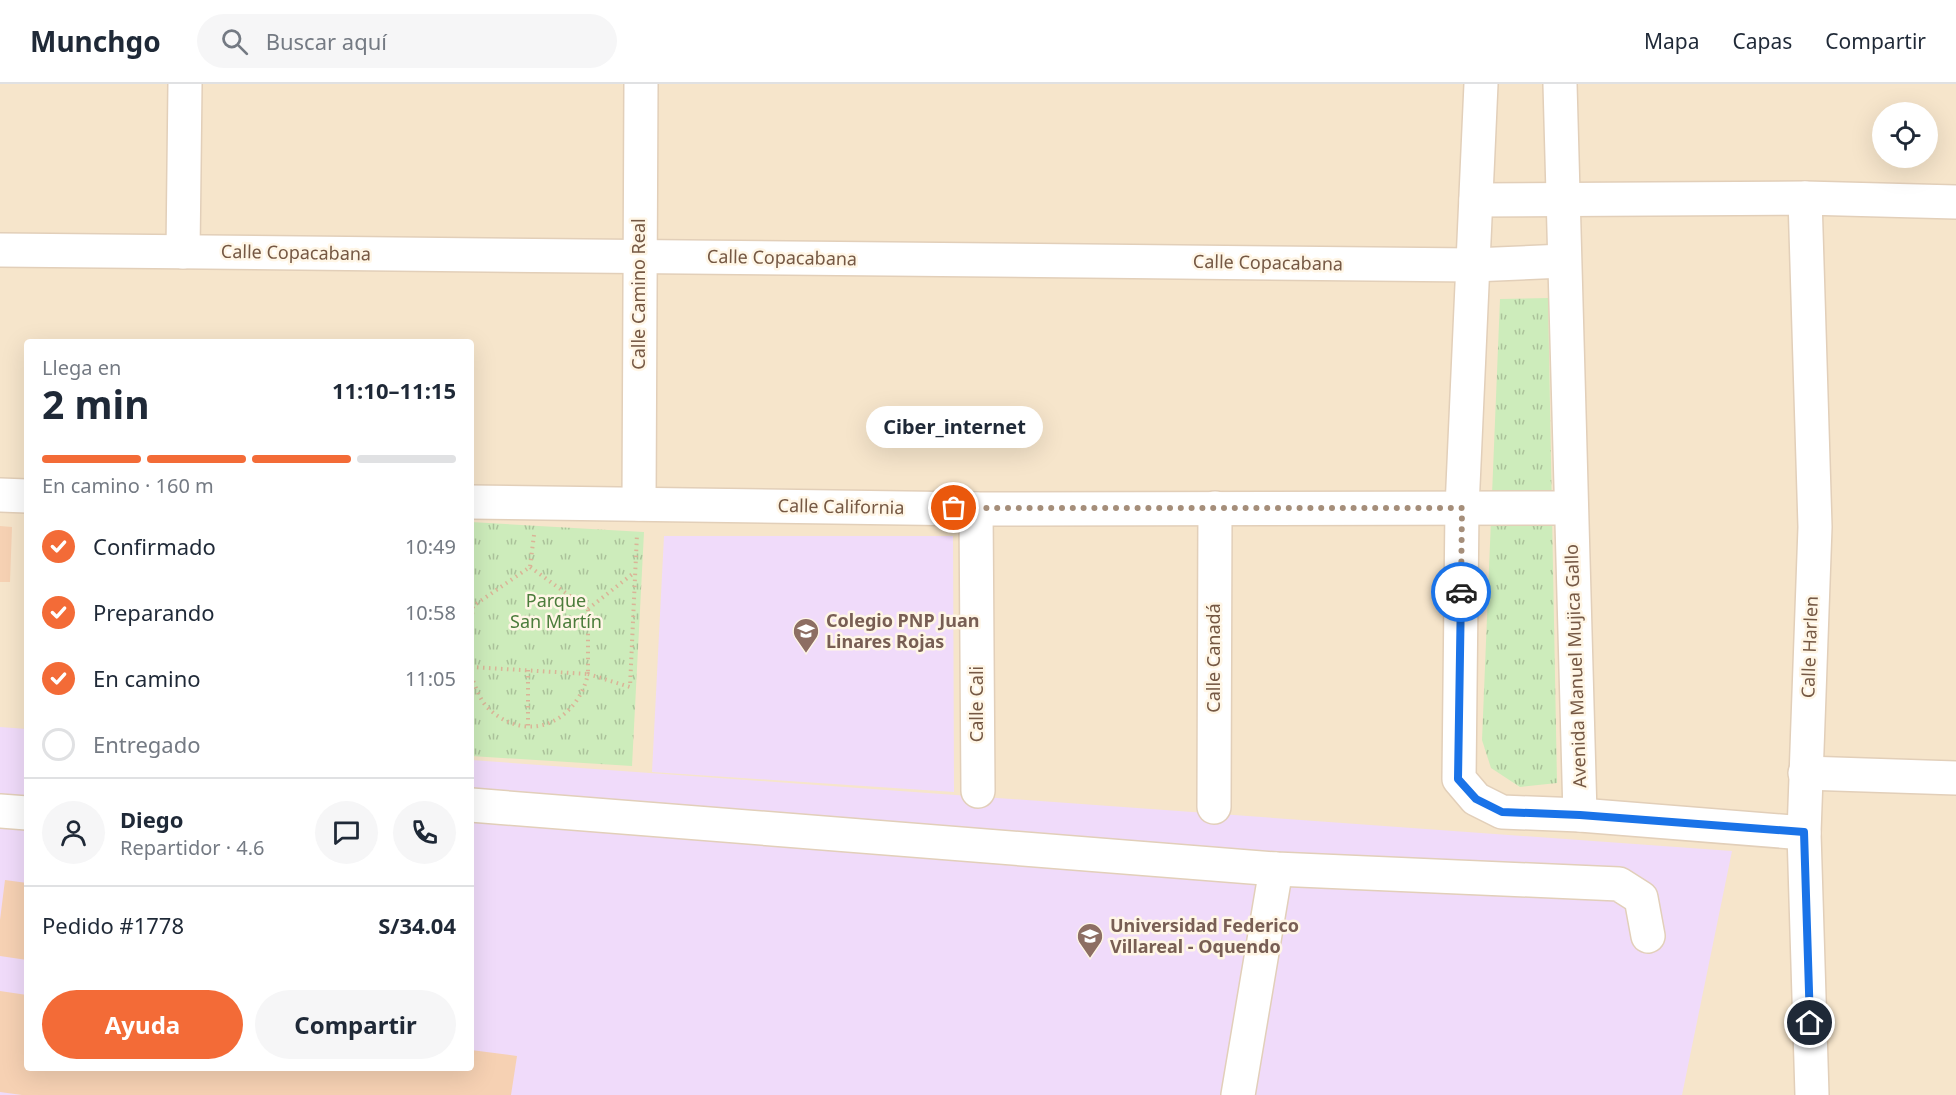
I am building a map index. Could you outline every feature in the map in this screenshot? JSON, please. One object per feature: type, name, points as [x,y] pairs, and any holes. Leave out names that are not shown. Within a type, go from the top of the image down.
[{"type":"street","points":[[183,252],[185,84]]},
{"type":"street","name":"Calle Camino Real","points":[[639,504],[638,257],[641,84]]},
{"type":"street","name":"Avenida Manuel Mujica Gallo","points":[[1481,84],[1462,508],[1458,779],[1476,799],[1502,812],[1580,815],[1560,84]]},
{"type":"street","points":[[1476,200],[1805,198],[1956,202]]},
{"type":"street","name":"Calle Harlen","points":[[1805,198],[1815,527],[1804,832],[1812,1095]]},
{"type":"street","name":"Calle Copacabana","points":[[0,250],[1473,265],[1564,261]]},
{"type":"street","points":[[0,495],[24,496]]},
{"type":"street","name":"Calle California","points":[[474,502],[976,508],[1571,508]]},
{"type":"street","name":"Calle Cali","points":[[976,508],[978,791]]},
{"type":"street","name":"Calle Canadá","points":[[1214,807],[1215,508]]},
{"type":"street","points":[[1805,773],[1956,778]]},
{"type":"street","points":[[474,805],[1276,869],[1619,884],[1641,898],[1648,936]]},
{"type":"street","points":[[0,811],[24,813]]},
{"type":"street","points":[[1580,815],[1804,832]]},
{"type":"street","points":[[1238,1095],[1276,869]]},
{"type":"path","points":[[530,567],[534,532]]},
{"type":"path","points":[[474,667],[588,674],[630,687],[637,538]]},
{"type":"path","points":[[474,604],[530,567]]},
{"type":"path","points":[[530,567],[588,609]]},
{"type":"path","points":[[588,609],[635,571]]},
{"type":"path","points":[[474,682],[487,708],[500,718],[528,726],[551,723],[566,715],[585,687],[588,674],[588,609]]},
{"type":"path","points":[[528,670],[528,726]]},
{"type":"shaded area","points":[[0,84],[1956,84],[1956,1095],[0,1095]]},
{"type":"shaded area","name":"Colegio PNP Juan Linares Rojas","points":[[664,536],[953,536],[954,792],[652,772]]},
{"type":"shaded area","name":"Universidad Federico Villareal - Oquendo","points":[[0,727],[24,729],[24,1071],[474,1071],[474,760],[1732,851],[1682,1095],[0,1095]]},
{"type":"green space","points":[[1548,298],[1557,783],[1520,787],[1491,768],[1482,740],[1500,299]]},
{"type":"green space","name":"Parque San Martín","points":[[474,522],[644,532],[632,766],[474,756]]},
{"type":"building","points":[[0,526],[12,527],[10,582],[0,582]]},
{"type":"building","points":[[5,880],[24,883],[24,960],[0,956],[0,920]]},
{"type":"building","points":[[0,991],[24,995],[24,1071],[474,1071],[474,1050],[517,1056],[511,1095],[22,1095],[0,1092]]},
{"type":"way so far","points":[[954,508],[1462,508],[1461,592]]},
{"type":"place","name":"Ciber_internet","points":[[954,508]]},
{"type":"place","name":"Colegio PNP Juan Linares Rojas","points":[[806,654]]},
{"type":"place","name":"Universidad Federico Villareal - Oquendo","points":[[1090,959]]},
{"type":"route","points":[[1461,592],[1458,779],[1476,799],[1502,812],[1580,815],[1804,832],[1810,1023]]}]
